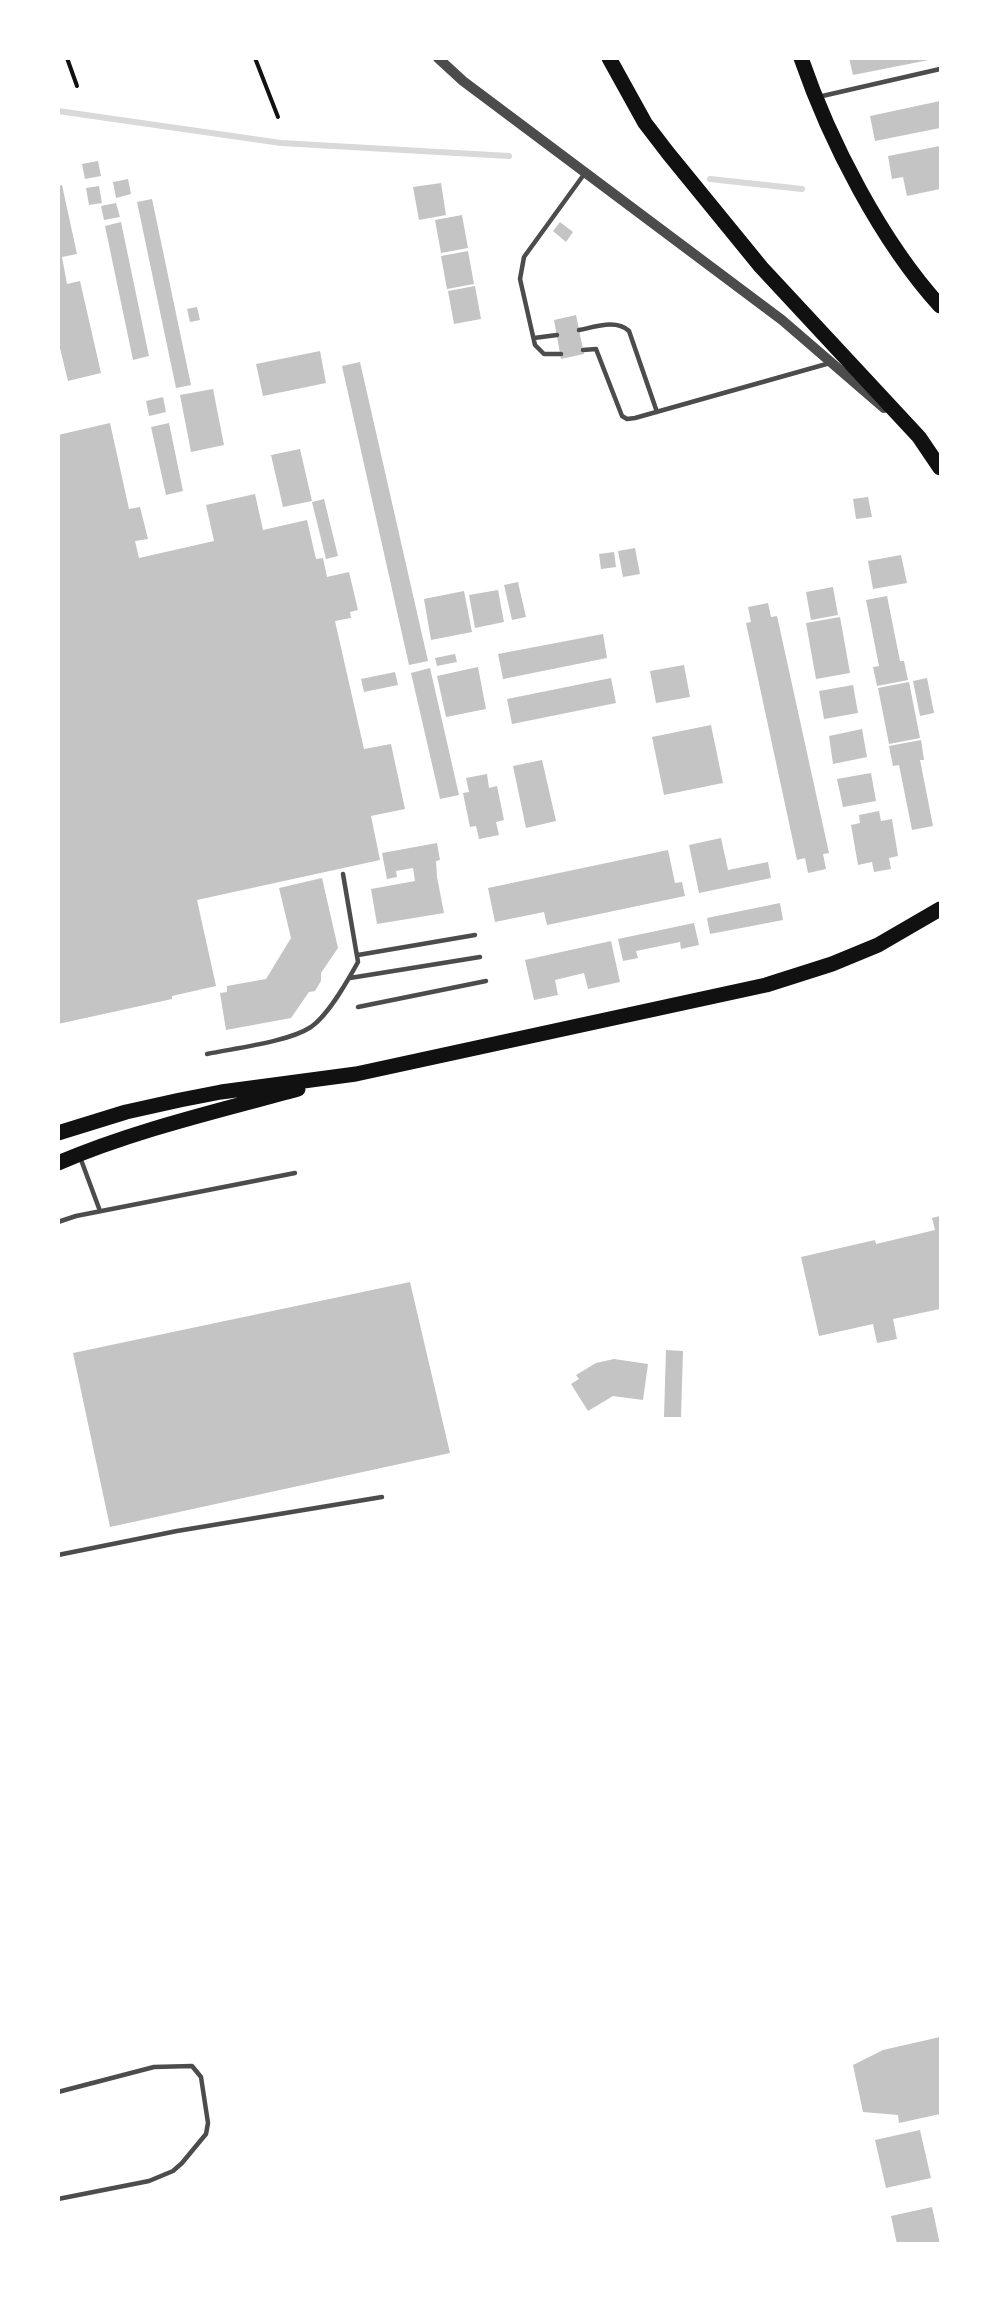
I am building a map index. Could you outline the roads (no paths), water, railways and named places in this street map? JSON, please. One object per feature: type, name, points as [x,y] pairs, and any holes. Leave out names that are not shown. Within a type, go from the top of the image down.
[{"type":"main road","points":[[609,58],[645,123],[675,161],[761,267],[919,437],[940,468]]},
{"type":"main road","points":[[801,58],[846,166],[888,235],[926,290],[940,306]]},
{"type":"main road","points":[[878,945],[940,909]]},
{"type":"main road","points":[[58,1163],[188,1119],[356,1074],[766,985],[832,964],[940,921]]},
{"type":"main road","points":[[58,1133],[126,1112],[180,1100],[221,1092],[356,1074]]},
{"type":"street","points":[[438,58],[463,81],[782,320],[919,437]]},
{"type":"lane","points":[[816,97],[940,69]]},
{"type":"lane","points":[[561,354],[544,354],[535,345],[520,279],[524,256],[585,173]]},
{"type":"lane","points":[[579,330],[615,324],[623,325],[629,331],[657,412]]},
{"type":"lane","points":[[534,338],[556,335]]},
{"type":"lane","points":[[583,350],[596,349],[622,416],[627,419],[830,363]]},
{"type":"lane","points":[[207,1054],[290,1036],[311,1026],[321,1017],[358,962],[343,874]]},
{"type":"lane","points":[[358,955],[475,935]]},
{"type":"lane","points":[[349,978],[480,957]]},
{"type":"lane","points":[[358,1007],[486,981]]},
{"type":"lane","points":[[79,1154],[100,1211]]},
{"type":"lane","points":[[58,1222],[100,1211],[295,1173]]},
{"type":"lane","points":[[58,1555],[177,1531],[382,1497]]},
{"type":"lane","points":[[58,2092],[154,2067],[192,2066],[201,2077],[208,2123],[206,2134],[173,2171],[149,2181],[58,2199]]},
{"type":"waterway","points":[[58,111],[281,143],[509,156]]},
{"type":"waterway","points":[[710,179],[802,189]]}]
